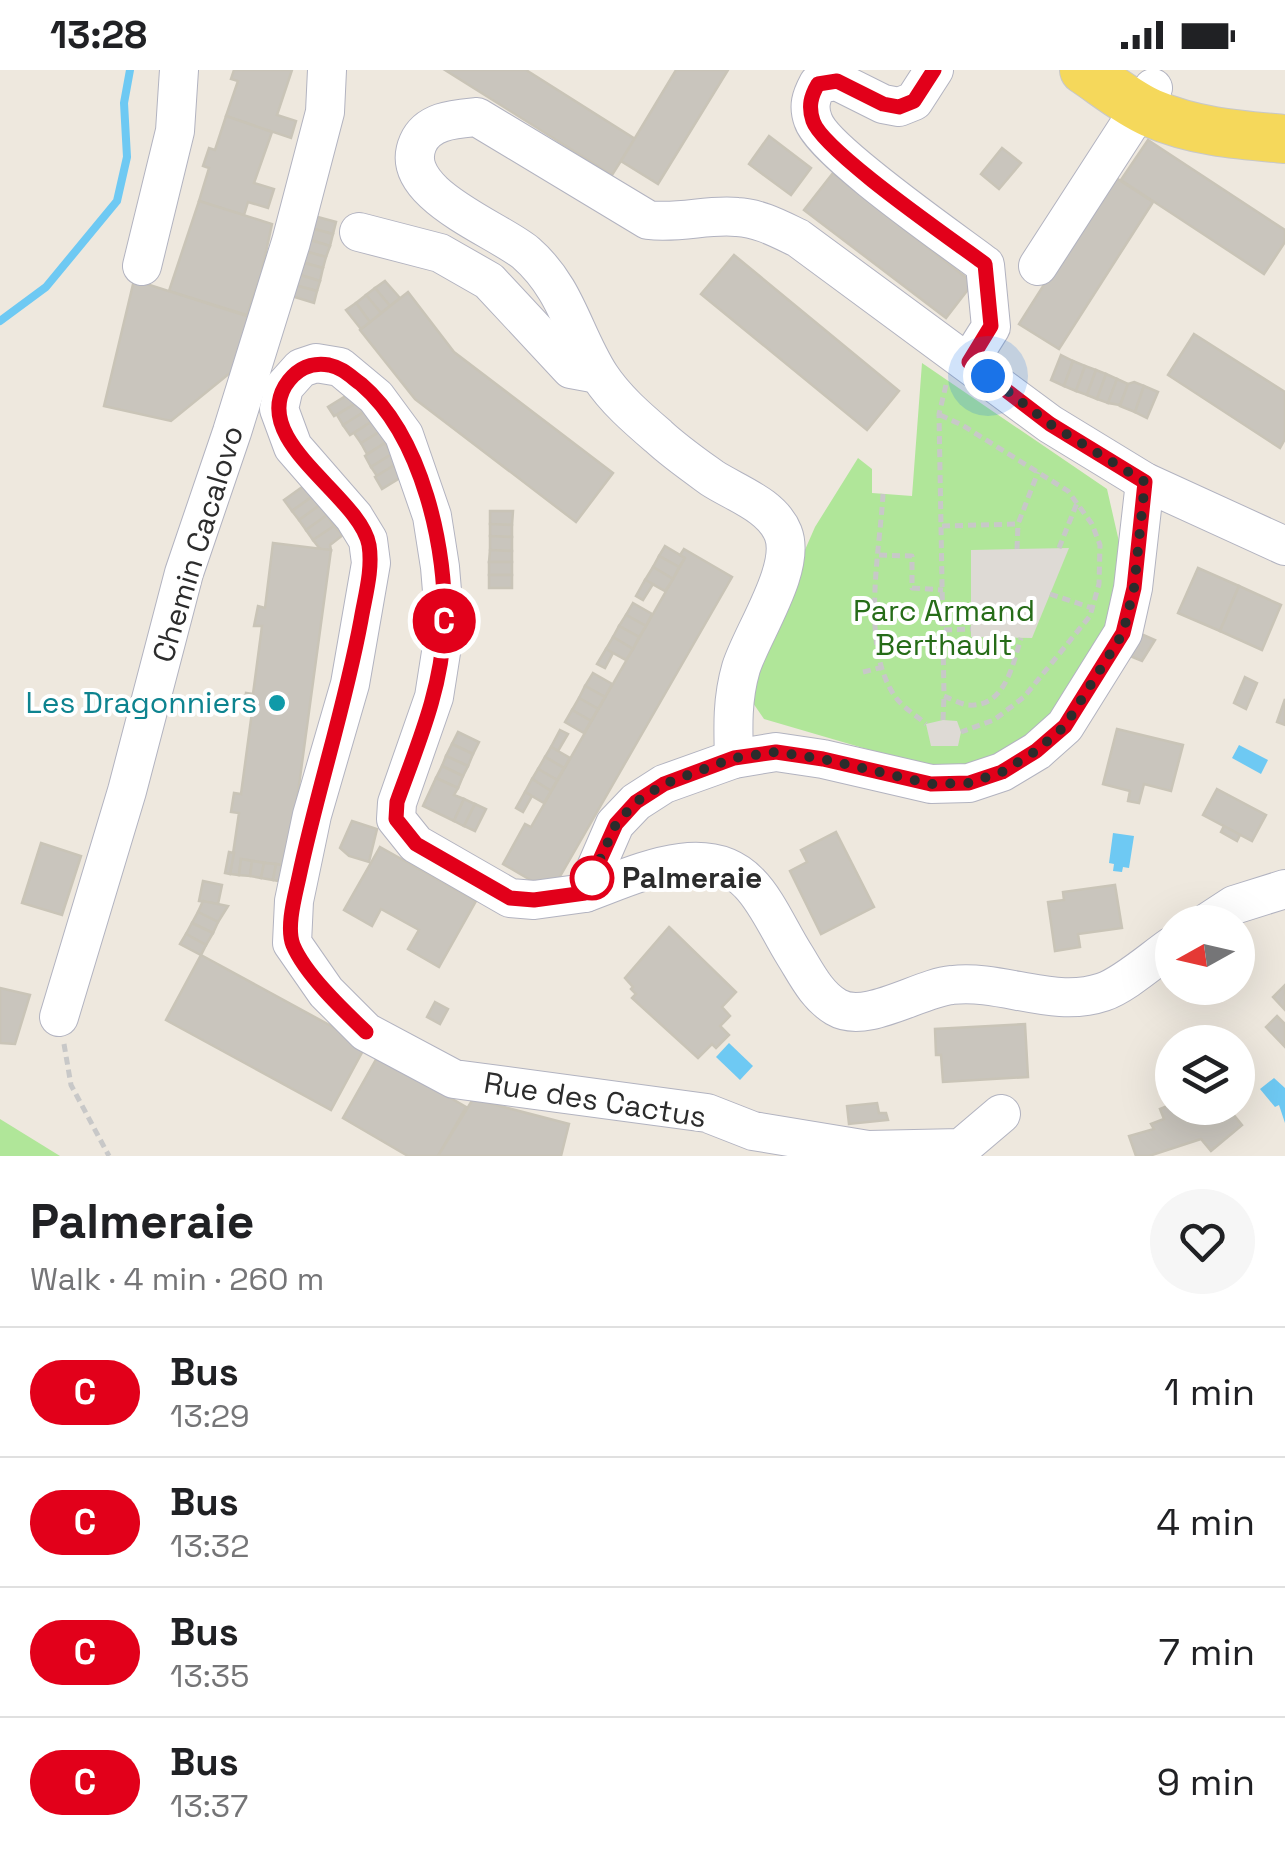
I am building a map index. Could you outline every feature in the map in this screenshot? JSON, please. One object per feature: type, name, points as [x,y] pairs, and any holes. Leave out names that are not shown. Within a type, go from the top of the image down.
[{"type":"main road","points":[[1084,70],[1274,138]]},
{"type":"street","points":[[142,266],[175,131],[179,70]]},
{"type":"street","name":"Chemin Cacalovo","points":[[59,1016],[127,791],[184,573],[291,242],[325,112],[326,70]]},
{"type":"street","points":[[934,70],[914,101],[899,107],[883,104],[837,81],[818,84],[810,100],[813,123],[834,150],[985,264],[991,326],[958,371]]},
{"type":"street","points":[[1038,266],[1139,88]]},
{"type":"street","points":[[734,758],[732,708],[741,667],[780,576],[786,548],[783,530],[763,508],[712,478],[617,398],[598,374],[564,299],[526,254],[426,189],[416,171],[417,144],[429,128],[450,119],[477,117],[648,220],[675,224],[736,216],[767,223],[798,238],[958,371],[1145,482],[1285,546]]},
{"type":"street","points":[[360,232],[440,253],[489,281],[571,369],[598,374]]},
{"type":"street","name":"Rue des Cactus","points":[[585,893],[534,900],[510,898],[416,844],[396,819],[397,802],[434,697],[444,628],[432,516],[404,435],[376,397],[340,367],[316,363],[301,368],[284,388],[278,409],[293,447],[362,528],[371,563],[350,684],[312,814],[297,884],[292,943],[326,992],[366,1032],[454,1079],[706,1113],[753,1131],[868,1150],[961,1148],[1000,1114]]},
{"type":"street","points":[[585,893],[616,824],[636,802],[664,784],[734,758],[776,752],[931,784],[969,783],[1002,772],[1036,751],[1065,726],[1123,633],[1134,588],[1145,482]]},
{"type":"street","points":[[585,893],[664,865],[706,862],[732,870],[751,884],[820,995],[839,1009],[863,1012],[951,984],[1056,997],[1104,992],[1155,958]]},
{"type":"street","points":[[1234,905],[1285,889]]},
{"type":"path","points":[[943,720],[939,414],[958,371]]},
{"type":"path","points":[[939,414],[962,424],[1068,491],[1092,524],[1100,545],[1099,584],[1090,616],[1024,697],[994,720],[961,732]]},
{"type":"path","points":[[1017,549],[1018,524],[1038,472]]},
{"type":"path","points":[[883,494],[874,626],[883,667],[898,700],[926,724]]},
{"type":"path","points":[[1060,548],[1077,504]]},
{"type":"path","points":[[942,526],[1018,524]]},
{"type":"path","points":[[879,555],[912,556],[912,588],[944,590]]},
{"type":"path","points":[[1050,594],[1092,608]]},
{"type":"path","points":[[944,630],[971,628]]},
{"type":"path","points":[[944,696],[970,705],[992,699],[1010,679],[1021,638]]},
{"type":"path","points":[[863,672],[883,667]]},
{"type":"path","points":[[59,1016],[71,1084],[109,1156]]},
{"type":"green space","name":"Parc Armand Berthault","points":[[922,363],[1107,489],[1125,568],[1105,637],[1045,721],[1017,746],[975,764],[935,769],[764,719],[753,703],[748,680],[815,527],[858,458],[872,469],[872,493],[912,496]]},
{"type":"green space","points":[[0,1119],[60,1156],[0,1156]]},
{"type":"shaded area","points":[[1069,548],[1032,638],[971,637],[971,550]]},
{"type":"shaded area","points":[[957,721],[961,732],[958,746],[931,746],[926,724]]},
{"type":"water","points":[[1239,745],[1268,760],[1261,774],[1232,758]]},
{"type":"water","points":[[1113,833],[1134,836],[1129,868],[1123,867],[1122,872],[1113,871],[1114,864],[1109,863]]},
{"type":"water","points":[[729,1043],[753,1066],[740,1080],[716,1057]]},
{"type":"water","points":[[1274,1078],[1285,1088],[1285,1123],[1279,1105],[1275,1107],[1260,1089]]},
{"type":"building","points":[[234,70],[292,70],[277,115],[296,121],[291,138],[226,116],[238,81],[231,79]]},
{"type":"building","points":[[445,70],[526,70],[635,139],[612,175]]},
{"type":"building","points":[[676,70],[728,70],[658,184],[621,161]]},
{"type":"building","points":[[226,116],[272,132],[254,183],[274,189],[268,208],[248,202],[244,215],[199,201],[209,168],[203,166],[209,148],[215,150]]},
{"type":"building","points":[[769,136],[811,168],[791,195],[749,164]]},
{"type":"building","points":[[1148,140],[1285,230],[1285,242],[1264,274],[1121,180]]},
{"type":"building","points":[[1002,148],[1021,163],[999,189],[981,174]]},
{"type":"building","points":[[833,173],[973,283],[946,318],[804,210]]},
{"type":"building","points":[[1113,176],[1153,202],[1059,349],[1019,324]]},
{"type":"building","points":[[199,201],[272,224],[247,315],[169,291]]},
{"type":"building","points":[[314,216],[336,222],[333,234],[310,228]]},
{"type":"building","points":[[310,228],[333,234],[330,246],[307,239]]},
{"type":"building","points":[[307,239],[330,246],[326,257],[304,251]]},
{"type":"building","points":[[304,251],[326,257],[323,268],[301,262]]},
{"type":"building","points":[[734,255],[899,391],[867,430],[701,294]]},
{"type":"building","points":[[301,262],[323,268],[320,281],[297,274]]},
{"type":"building","points":[[297,274],[320,281],[317,291],[294,285]]},
{"type":"building","points":[[134,280],[256,319],[241,364],[171,421],[104,406]]},
{"type":"building","points":[[385,281],[400,298],[390,306],[375,288]]},
{"type":"building","points":[[294,285],[317,291],[314,303],[291,296]]},
{"type":"building","points":[[375,288],[390,306],[381,313],[366,295]]},
{"type":"building","points":[[408,292],[454,352],[613,473],[576,522],[415,399],[360,330]]},
{"type":"building","points":[[366,295],[381,313],[370,322],[356,303]]},
{"type":"building","points":[[356,303],[370,322],[361,329],[346,310]]},
{"type":"building","points":[[1194,334],[1285,392],[1285,439],[1280,448],[1168,375]]},
{"type":"building","points":[[1061,355],[1073,361],[1064,386],[1051,380]]},
{"type":"building","points":[[1073,361],[1085,366],[1076,391],[1064,386]]},
{"type":"building","points":[[1085,366],[1096,370],[1087,395],[1076,391]]},
{"type":"building","points":[[1096,370],[1106,374],[1097,399],[1087,395]]},
{"type":"building","points":[[1106,374],[1117,379],[1108,403],[1097,399]]},
{"type":"building","points":[[1117,379],[1128,384],[1120,405],[1108,403]]},
{"type":"building","points":[[1128,384],[1144,386],[1135,412],[1120,406]]},
{"type":"building","points":[[1144,386],[1158,392],[1147,418],[1135,412]]},
{"type":"building","points":[[349,394],[355,404],[334,416],[328,407]]},
{"type":"building","points":[[358,402],[364,412],[343,425],[337,415]]},
{"type":"building","points":[[364,412],[371,422],[350,435],[343,425]]},
{"type":"building","points":[[374,420],[381,431],[361,443],[354,433]]},
{"type":"building","points":[[381,431],[388,441],[367,454],[361,443]]},
{"type":"building","points":[[385,443],[392,454],[371,467],[365,456]]},
{"type":"building","points":[[392,454],[398,463],[377,476],[371,467]]},
{"type":"building","points":[[396,464],[403,476],[382,489],[375,477]]},
{"type":"building","points":[[305,485],[313,496],[292,511],[284,500]]},
{"type":"building","points":[[313,496],[320,505],[299,520],[292,511]]},
{"type":"building","points":[[320,505],[327,515],[306,530],[299,520]]},
{"type":"building","points":[[490,511],[513,511],[512,525],[490,524]]},
{"type":"building","points":[[327,515],[334,526],[313,540],[306,530]]},
{"type":"building","points":[[490,524],[512,525],[512,537],[490,536]]},
{"type":"building","points":[[334,526],[343,535],[330,545],[331,550],[320,549],[313,540]]},
{"type":"building","points":[[490,536],[512,537],[512,551],[490,550]]},
{"type":"building","name":"Les Dragonniers","points":[[273,543],[331,550],[288,866],[241,859],[239,875],[230,874],[239,813],[231,812],[234,793],[241,794],[252,712],[243,711],[246,693],[253,694],[262,626],[254,626],[258,606],[265,608]]},
{"type":"building","points":[[665,546],[685,558],[679,567],[659,556]]},
{"type":"building","points":[[684,549],[732,577],[551,892],[503,864],[525,824],[531,827],[685,558],[680,555]]},
{"type":"building","points":[[490,550],[512,551],[512,562],[489,562]]},
{"type":"building","points":[[659,556],[679,567],[673,579],[653,567]]},
{"type":"building","points":[[489,562],[512,562],[512,575],[489,575]]},
{"type":"building","points":[[653,567],[673,579],[665,591],[645,580]]},
{"type":"building","points":[[1198,568],[1239,586],[1220,631],[1178,613]]},
{"type":"building","points":[[489,575],[512,575],[512,588],[489,588]]},
{"type":"building","points":[[645,580],[653,584],[643,600],[636,596]]},
{"type":"building","points":[[1239,586],[1281,605],[1262,650],[1220,631]]},
{"type":"building","points":[[633,603],[652,614],[646,626],[626,615]]},
{"type":"building","points":[[626,615],[646,626],[639,637],[619,626]]},
{"type":"building","points":[[619,626],[639,637],[633,649],[613,637]]},
{"type":"building","points":[[1141,634],[1155,640],[1142,661],[1125,654]]},
{"type":"building","points":[[613,637],[633,649],[626,660],[606,649]]},
{"type":"building","points":[[606,649],[613,653],[605,668],[597,664]]},
{"type":"building","points":[[593,673],[612,684],[605,697],[585,686]]},
{"type":"building","points":[[1245,677],[1257,683],[1246,709],[1234,703]]},
{"type":"building","points":[[585,686],[605,697],[598,709],[579,698]]},
{"type":"building","points":[[579,698],[598,709],[591,721],[572,710]]},
{"type":"building","points":[[1285,699],[1285,725],[1277,722]]},
{"type":"building","points":[[572,710],[591,721],[584,733],[565,722]]},
{"type":"building","points":[[1117,729],[1183,745],[1171,791],[1144,784],[1139,803],[1128,801],[1130,791],[1103,784]]},
{"type":"building","points":[[560,730],[568,734],[558,751],[551,747]]},
{"type":"building","points":[[458,732],[479,742],[473,754],[452,744]]},
{"type":"building","points":[[452,744],[473,754],[468,766],[446,756]]},
{"type":"building","points":[[551,747],[570,758],[564,768],[545,757]]},
{"type":"building","points":[[446,756],[468,766],[463,776],[442,766]]},
{"type":"building","points":[[545,757],[564,768],[557,780],[538,769]]},
{"type":"building","points":[[442,766],[463,776],[458,788],[436,778]]},
{"type":"building","points":[[538,769],[557,780],[551,791],[532,779]]},
{"type":"building","points":[[436,778],[458,788],[454,795],[464,799],[454,821],[423,806]]},
{"type":"building","points":[[532,779],[551,791],[544,803],[525,792]]},
{"type":"building","points":[[1217,789],[1266,815],[1252,841],[1203,815]]},
{"type":"building","points":[[525,792],[532,796],[523,812],[516,808]]},
{"type":"building","points":[[464,799],[475,804],[464,826],[454,821]]},
{"type":"building","points":[[475,804],[486,809],[475,831],[464,826]]},
{"type":"building","points":[[352,821],[377,829],[369,862],[349,856],[340,848]]},
{"type":"building","points":[[1224,826],[1240,835],[1237,841],[1221,832]]},
{"type":"building","points":[[836,832],[874,907],[821,934],[790,871],[807,862],[801,850]]},
{"type":"building","points":[[41,843],[81,856],[62,915],[22,903]]},
{"type":"building","points":[[380,847],[476,901],[439,967],[408,949],[419,930],[381,909],[372,926],[344,910]]},
{"type":"building","points":[[229,852],[234,853],[230,874],[225,873]]},
{"type":"building","points":[[241,859],[252,861],[250,876],[239,875]]},
{"type":"building","points":[[252,861],[264,863],[261,878],[250,876]]},
{"type":"building","points":[[264,863],[276,864],[273,880],[261,878]]},
{"type":"building","points":[[276,864],[286,866],[284,882],[273,880]]},
{"type":"building","points":[[203,881],[222,885],[218,904],[199,901]]},
{"type":"building","points":[[1115,885],[1122,928],[1078,934],[1080,947],[1055,951],[1048,902],[1064,900],[1063,892]]},
{"type":"building","points":[[203,901],[228,906],[218,922],[198,912]]},
{"type":"building","points":[[198,912],[218,922],[213,933],[192,923]]},
{"type":"building","points":[[192,923],[213,933],[206,945],[186,934]]},
{"type":"building","points":[[669,927],[736,992],[722,1007],[730,1016],[720,1026],[729,1035],[698,1058],[632,998],[636,994],[625,978]]},
{"type":"building","points":[[186,934],[206,945],[201,955],[180,944]]},
{"type":"building","points":[[201,955],[366,1045],[331,1110],[166,1020]]},
{"type":"building","points":[[1285,985],[1285,1010],[1273,997]]},
{"type":"building","points":[[0,988],[30,995],[15,1044],[0,1043]]},
{"type":"building","points":[[435,1002],[448,1009],[440,1024],[427,1017]]},
{"type":"building","points":[[1277,1016],[1285,1024],[1285,1047],[1266,1027]]},
{"type":"building","points":[[1025,1024],[1028,1077],[943,1082],[935,1029]]},
{"type":"building","points":[[378,1056],[466,1107],[438,1156],[408,1156],[343,1118]]},
{"type":"building","points":[[473,1099],[569,1124],[561,1156],[438,1156]]},
{"type":"building","points":[[877,1103],[879,1113],[886,1113],[888,1120],[849,1124],[847,1106]]},
{"type":"building","points":[[1151,1124],[1242,1125],[1211,1151],[1201,1139],[1149,1156],[1136,1156],[1129,1136],[1154,1129]]},
{"type":"waterway","points":[[0,321],[46,287],[117,201],[127,157],[124,103],[130,70]]},
{"type":"bus line","name":"C","points":[[366,1032],[326,992],[292,943],[294,902],[312,814],[350,684],[371,563],[368,540],[354,517],[293,447],[278,409],[284,388],[301,368],[316,363],[340,367],[376,397],[404,435],[432,516],[444,628],[434,697],[397,802],[396,819],[416,844],[510,898],[534,900],[585,893],[616,824],[636,802],[664,784],[734,758],[776,752],[931,784],[969,783],[1002,772],[1036,751],[1065,726],[1123,633],[1134,588],[1145,482],[1050,424],[969,362],[991,326],[985,264],[834,150],[813,123],[810,100],[818,84],[837,81],[883,104],[899,107],[914,101],[934,70]]},
{"type":"place","name":"Les Dragonniers","points":[[277,703]]},
{"type":"place","name":"Palmeraie","points":[[592,878]]},
{"type":"route","points":[[592,878],[585,893],[616,824],[636,802],[664,784],[734,758],[776,752],[931,784],[969,783],[1002,772],[1036,751],[1065,726],[1123,633],[1134,588],[1145,482],[1050,424],[988,376]]}]
